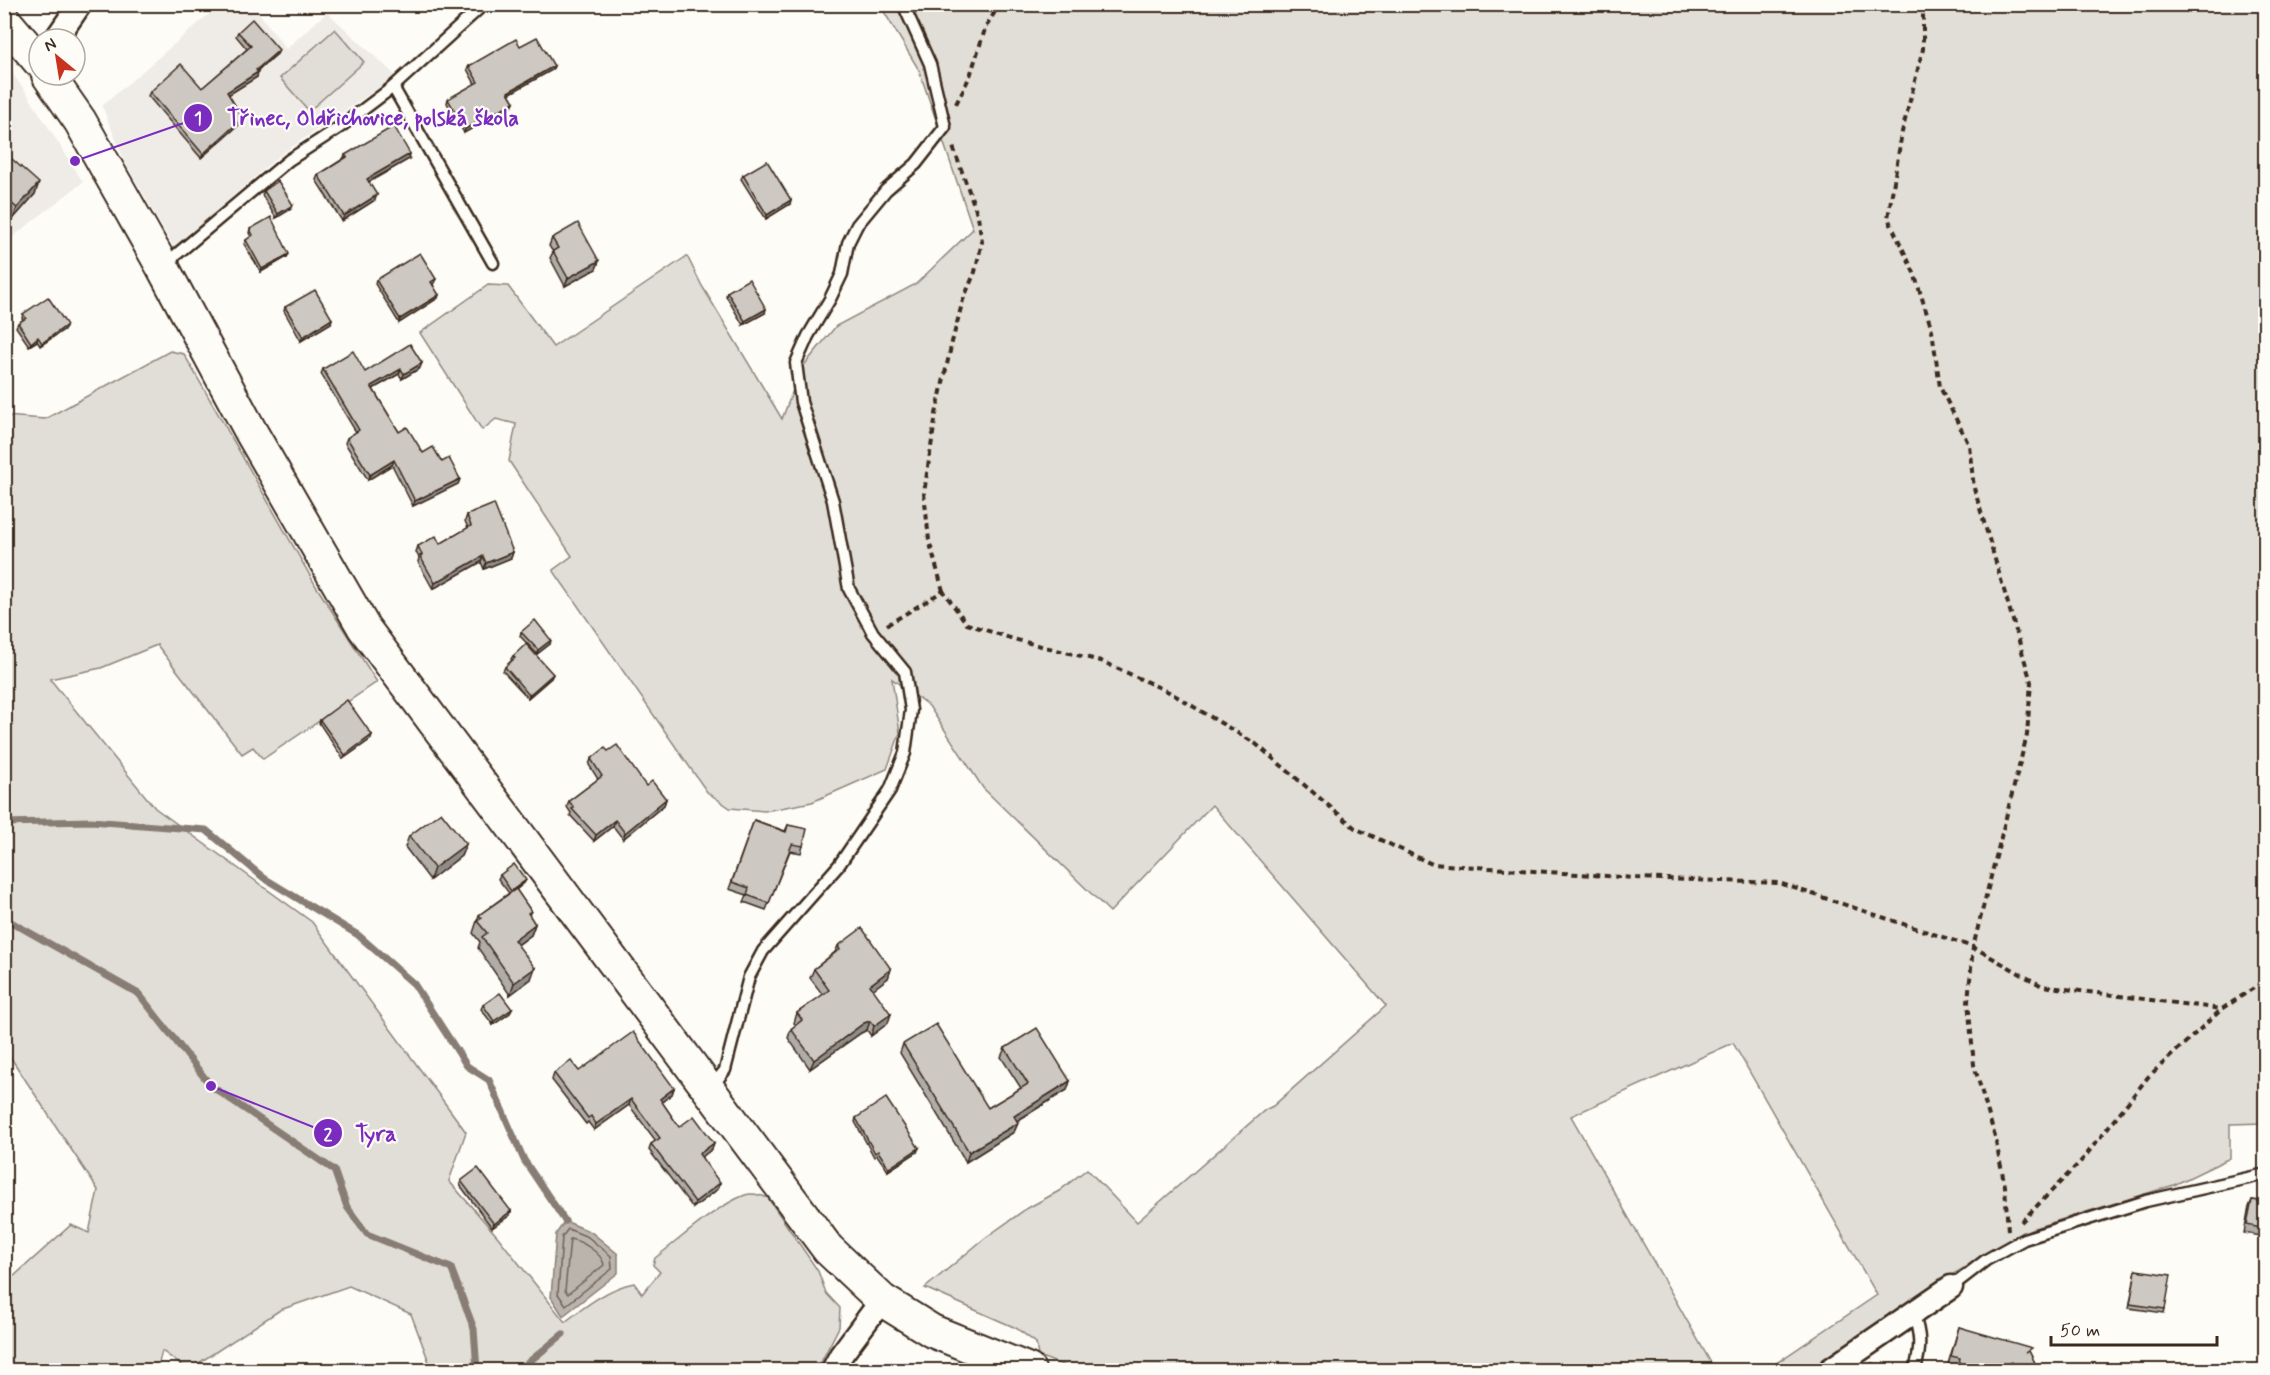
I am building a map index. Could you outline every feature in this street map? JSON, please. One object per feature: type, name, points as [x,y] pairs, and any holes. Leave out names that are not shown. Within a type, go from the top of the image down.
[{"type":"street","points":[[64,27],[80,4]]},
{"type":"street","points":[[4,20],[27,48]]},
{"type":"street","points":[[56,87],[80,121],[162,266],[251,432],[364,628],[828,1249],[882,1300],[932,1331],[1029,1371]]},
{"type":"street","points":[[1830,1371],[1951,1287]]},
{"type":"street","points":[[833,1371],[841,1354],[882,1300]]},
{"type":"lane","points":[[162,266],[289,160],[340,127],[393,87],[484,4]]},
{"type":"lane","points":[[710,1090],[725,1070],[749,977],[764,951],[839,866],[890,790],[905,753],[911,710],[905,672],[873,633],[849,589],[832,501],[801,402],[796,363],[842,274],[848,243],[857,225],[886,190],[922,156],[945,127],[930,64],[903,4]]},
{"type":"lane","points":[[393,87],[492,263]]},
{"type":"lane","points":[[1951,1287],[1986,1260],[2024,1239],[2072,1222],[2146,1201],[2265,1174]]},
{"type":"lane","points":[[1914,1313],[1920,1334],[1919,1357],[1915,1371]]},
{"type":"path","points":[[1000,4],[986,26],[970,76],[945,127],[978,216],[982,242],[975,272],[963,300],[952,342],[936,414],[924,493],[929,540],[944,591],[967,624],[1013,639],[1101,661],[1169,692],[1256,744],[1355,828],[1432,864],[1636,878],[1779,883],[1973,947],[2042,986],[2222,1009]]},
{"type":"path","points":[[1923,4],[1923,49],[1902,132],[1888,218],[1914,273],[1932,330],[1940,387],[1969,445],[1974,488],[2031,682],[2027,735],[1973,947],[1968,1001],[1974,1065],[1995,1137],[2005,1186],[2008,1234],[2083,1159],[2148,1077],[2222,1009],[2265,980]]},
{"type":"path","points":[[873,633],[944,591]]},
{"type":"shaded area","points":[[229,5],[253,5],[286,49],[327,12],[396,76],[280,155],[174,248],[125,162],[102,106],[215,9],[219,13]]},
{"type":"shaded area","points":[[880,5],[2265,5],[2265,1123],[2230,1124],[2230,1158],[2174,1185],[2031,1229],[1943,1280],[1818,1370],[1766,1370],[1877,1295],[1733,1043],[1571,1116],[1715,1370],[1076,1370],[1038,1356],[1036,1343],[1016,1328],[925,1288],[985,1238],[1026,1209],[1059,1191],[1087,1169],[1137,1222],[1386,1006],[1212,805],[1110,912],[983,788],[929,706],[892,679],[900,733],[887,769],[812,802],[765,811],[730,808],[707,792],[553,570],[572,556],[509,461],[516,424],[496,419],[482,430],[420,333],[488,285],[508,286],[553,347],[687,256],[702,286],[782,419],[801,369],[836,326],[916,284],[973,229],[919,70]]},
{"type":"shaded area","points":[[335,29],[364,62],[309,111],[280,78]]},
{"type":"shaded area","points":[[5,64],[26,92],[83,182],[5,243]]},
{"type":"shaded area","points":[[170,351],[184,354],[316,586],[377,682],[263,759],[253,747],[242,754],[157,645],[101,668],[50,679],[155,808],[312,922],[466,1132],[449,1181],[498,1237],[565,1322],[598,1298],[625,1285],[634,1283],[642,1294],[660,1272],[653,1265],[655,1258],[733,1200],[745,1195],[757,1194],[768,1198],[818,1271],[826,1293],[840,1308],[839,1327],[817,1370],[432,1370],[411,1314],[349,1286],[280,1310],[188,1370],[162,1351],[157,1370],[5,1370],[4,1285],[71,1225],[89,1233],[98,1190],[5,1049],[5,416],[45,419]]},
{"type":"water","points":[[565,1221],[591,1232],[618,1254],[618,1273],[563,1316],[551,1297],[556,1234]]},
{"type":"building","points":[[252,19],[279,50],[256,70],[258,72],[227,92],[243,118],[203,154],[150,92],[181,64],[202,88],[251,46],[238,32]]},
{"type":"building","points":[[537,37],[554,66],[508,92],[514,102],[465,129],[448,99],[478,82],[469,66],[516,39],[520,46]]},
{"type":"building","points":[[394,126],[410,154],[367,179],[377,195],[344,216],[318,175],[347,157],[345,155]]},
{"type":"building","points":[[4,152],[39,183],[17,208],[4,197]]},
{"type":"building","points":[[767,161],[791,200],[767,215],[743,175]]},
{"type":"building","points":[[278,181],[293,205],[278,214],[264,191]]},
{"type":"building","points":[[271,217],[289,254],[262,269],[246,240],[253,235],[250,229]]},
{"type":"building","points":[[578,223],[599,261],[568,278],[553,251],[558,248],[552,238]]},
{"type":"building","points":[[420,253],[436,279],[431,282],[439,295],[400,319],[376,280]]},
{"type":"building","points":[[749,279],[766,309],[745,321],[727,292]]},
{"type":"building","points":[[315,290],[332,319],[303,337],[285,307]]},
{"type":"building","points":[[48,297],[67,325],[42,343],[38,337],[31,343],[18,323],[26,318],[23,314]]},
{"type":"building","points":[[410,344],[422,363],[404,374],[401,369],[371,386],[399,432],[407,427],[423,453],[433,447],[442,462],[449,458],[460,479],[415,501],[394,460],[370,475],[347,438],[359,430],[323,369],[353,351],[365,372]]},
{"type":"building","points":[[494,504],[513,552],[486,563],[483,556],[435,583],[420,556],[422,555],[418,546],[436,536],[440,544],[471,526],[467,515]]},
{"type":"building","points":[[535,620],[551,640],[538,650],[521,632]]},
{"type":"building","points":[[526,644],[553,674],[529,695],[505,667]]},
{"type":"building","points":[[347,700],[372,735],[345,755],[320,720]]},
{"type":"building","points":[[617,745],[646,786],[652,781],[666,799],[625,833],[615,820],[596,835],[572,809],[574,808],[569,801],[602,776],[591,759],[605,748],[608,751]]},
{"type":"building","points":[[441,812],[466,844],[434,868],[409,836]]},
{"type":"building","points":[[754,820],[786,832],[788,825],[807,829],[803,846],[792,844],[769,903],[747,895],[749,888],[732,882]]},
{"type":"building","points":[[514,864],[526,880],[511,891],[500,875]]},
{"type":"building","points":[[516,889],[531,911],[528,913],[535,924],[514,940],[535,968],[514,983],[482,937],[487,933],[477,921],[482,918],[479,915]]},
{"type":"building","points":[[862,928],[891,969],[870,985],[891,1014],[874,1026],[870,1021],[864,1023],[814,1060],[791,1029],[802,1020],[797,1013],[829,990],[814,969],[840,949],[838,946]]},
{"type":"building","points":[[500,993],[512,1009],[494,1021],[483,1005]]},
{"type":"building","points":[[936,1024],[988,1108],[1028,1084],[1005,1048],[1037,1028],[1070,1081],[1014,1116],[1018,1123],[969,1152],[903,1044]]},
{"type":"building","points":[[633,1032],[674,1088],[660,1099],[679,1127],[694,1116],[714,1143],[699,1154],[720,1183],[695,1202],[651,1144],[660,1138],[631,1099],[596,1124],[591,1116],[588,1118],[554,1073],[571,1061],[579,1071]]},
{"type":"building","points":[[886,1098],[919,1148],[889,1168],[878,1151],[875,1153],[856,1118]]},
{"type":"building","points":[[478,1168],[511,1211],[494,1224],[461,1181]]},
{"type":"building","points":[[2252,1200],[2265,1202],[2265,1229],[2247,1225]]},
{"type":"building","points":[[2136,1270],[2171,1275],[2165,1309],[2130,1304]]},
{"type":"building","points":[[1959,1327],[2032,1348],[2025,1353],[2029,1351],[2039,1371],[2015,1371],[2011,1362],[2000,1369],[1987,1366],[1986,1371],[1957,1371],[1960,1358],[1951,1356]]},
{"type":"building","points":[[1872,1363],[1895,1369],[1895,1371],[1870,1371]]},
{"type":"building","points":[[975,1368],[975,1371],[892,1371],[892,1370]]},
{"type":"waterway","points":[[4,823],[91,821],[206,830],[264,878],[358,935],[414,984],[467,1066],[489,1080],[524,1160],[565,1221]]},
{"type":"waterway","points":[[4,918],[139,994],[211,1086],[334,1170],[347,1207],[367,1234],[451,1268],[474,1329],[477,1370]]},
{"type":"waterway","points":[[519,1370],[563,1334]]},
{"type":"place","name":"Třinec, Oldřichovice, polská škola","points":[[75,161]]},
{"type":"place","name":"Tyra","points":[[211,1086]]}]
